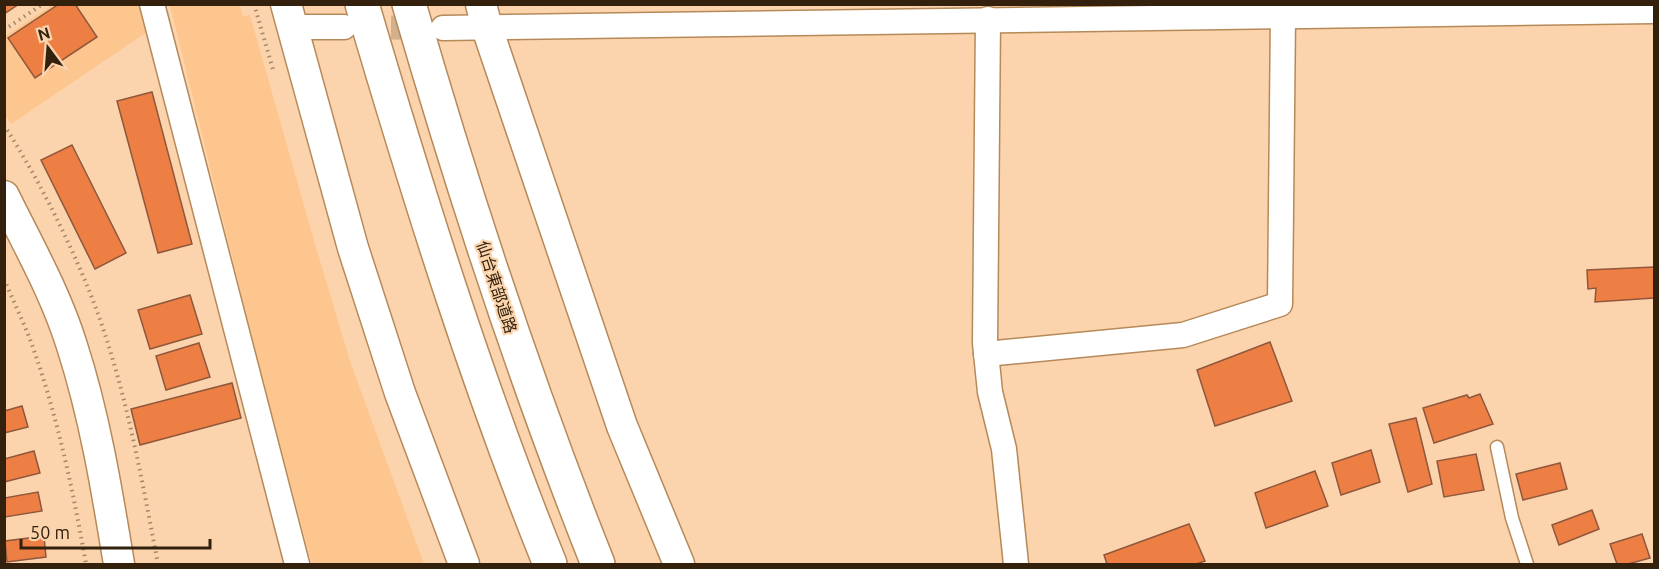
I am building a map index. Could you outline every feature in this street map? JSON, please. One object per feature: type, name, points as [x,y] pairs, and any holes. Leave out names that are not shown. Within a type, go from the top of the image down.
[{"type":"highway","name":"仙台東部道路","points":[[410,4],[450,146],[509,324],[598,564]]},
{"type":"highway","points":[[353,16],[408,159],[468,346],[550,564]]},
{"type":"street","points":[[152,4],[297,564]]},
{"type":"street","points":[[443,28],[484,16],[988,19],[1654,11]]},
{"type":"street","points":[[986,354],[1183,335],[1280,304],[1283,15]]},
{"type":"street","points":[[353,16],[289,16],[357,259],[400,393],[464,564]]},
{"type":"street","points":[[484,16],[622,426],[679,564]]},
{"type":"street","points":[[988,19],[986,354],[990,392],[1004,448],[1016,564]]},
{"type":"street","points":[[4,196],[54,299],[72,345],[91,411],[119,564]]},
{"type":"lane","points":[[1497,447],[1512,518],[1527,564]]},
{"type":"path","points":[[4,30],[43,4]]},
{"type":"path","points":[[4,279],[30,341],[49,400],[86,564]]},
{"type":"shaded area","points":[[52,5],[139,5],[147,32],[11,124],[5,115],[5,36]]},
{"type":"shaded area","points":[[170,5],[240,5],[243,16],[250,15],[351,364],[424,564],[312,564],[260,370]]},
{"type":"building","points":[[4,4],[19,4],[4,14]]},
{"type":"building","points":[[59,4],[75,4],[97,37],[35,78],[8,38]]},
{"type":"building","points":[[152,92],[192,244],[158,253],[117,101]]},
{"type":"building","points":[[72,145],[126,253],[95,269],[41,160]]},
{"type":"building","points":[[1654,267],[1654,298],[1595,302],[1596,288],[1588,289],[1587,270]]},
{"type":"building","points":[[190,295],[202,334],[150,349],[138,310]]},
{"type":"building","points":[[1270,342],[1292,401],[1215,426],[1197,370]]},
{"type":"building","points":[[199,343],[210,377],[166,390],[156,356]]},
{"type":"building","points":[[232,383],[241,418],[140,445],[131,409]]},
{"type":"building","points":[[1480,394],[1493,424],[1434,443],[1423,408],[1467,395],[1469,398]]},
{"type":"building","points":[[22,406],[28,427],[4,433],[4,411]]},
{"type":"building","points":[[1416,418],[1432,484],[1408,492],[1389,424]]},
{"type":"building","points":[[1371,450],[1380,482],[1341,495],[1332,463]]},
{"type":"building","points":[[34,451],[40,473],[4,482],[4,459]]},
{"type":"building","points":[[1476,454],[1484,490],[1444,497],[1437,461]]},
{"type":"building","points":[[1560,463],[1567,489],[1523,500],[1516,474]]},
{"type":"building","points":[[1315,471],[1328,506],[1266,528],[1255,493]]},
{"type":"building","points":[[38,492],[42,511],[5,517],[4,498]]},
{"type":"building","points":[[1592,510],[1599,529],[1559,545],[1552,525]]},
{"type":"building","points":[[1189,524],[1205,561],[1196,564],[1107,564],[1104,555]]},
{"type":"building","points":[[1642,534],[1650,558],[1628,564],[1617,564],[1610,544]]},
{"type":"building","points":[[44,536],[46,557],[7,562],[5,541]]},
{"type":"tunnel","points":[[355,27],[431,28]]}]
